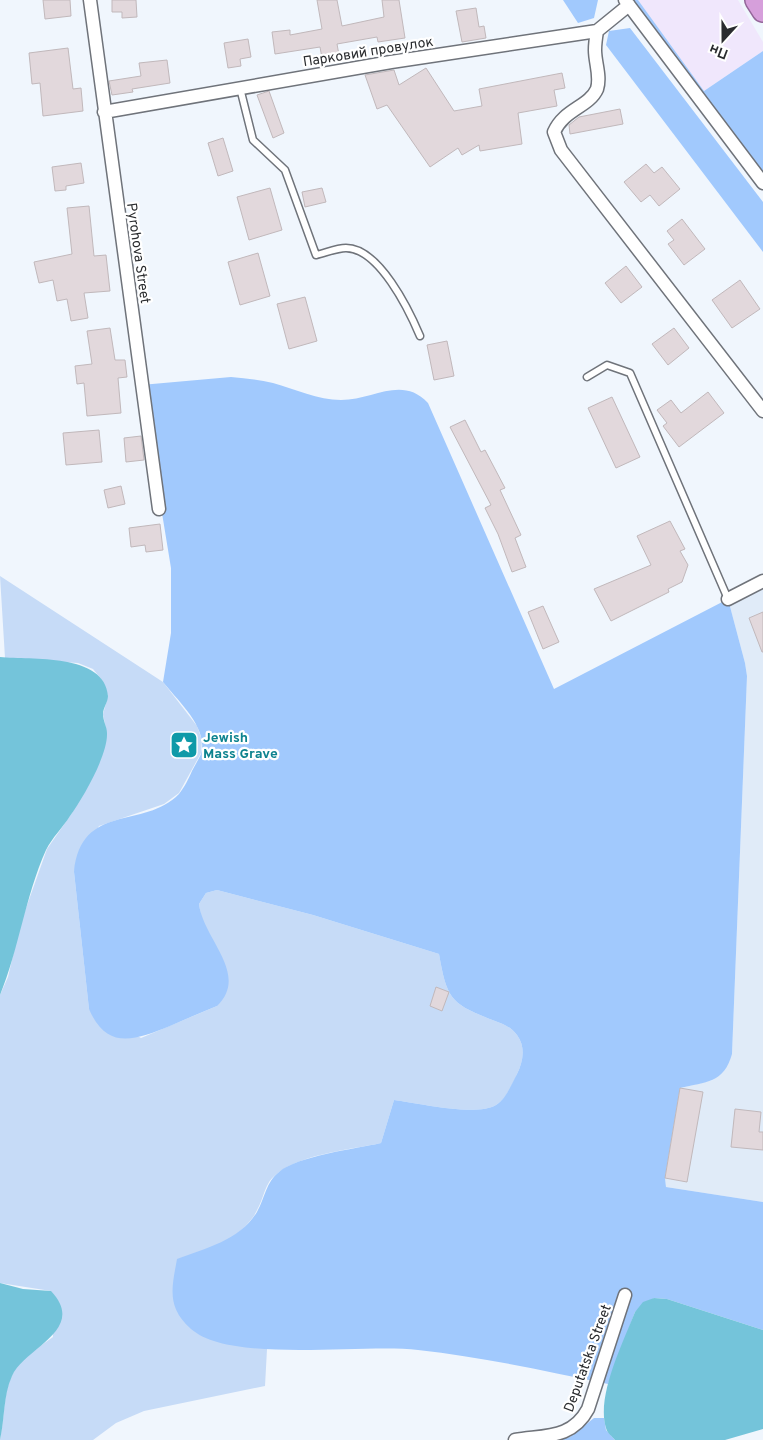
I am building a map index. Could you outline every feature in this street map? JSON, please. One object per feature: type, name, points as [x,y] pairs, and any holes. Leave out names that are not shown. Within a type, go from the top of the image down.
[{"type":"highway","points":[[756,0],[763,11]]},
{"type":"street","name":"Pyrohova Street","points":[[90,0],[159,509]]},
{"type":"street","points":[[763,183],[627,2],[597,31],[595,50],[599,80],[596,90],[589,99],[559,120],[554,132],[561,150],[763,411]]},
{"type":"street","name":"Парковий провулок","points":[[104,112],[391,62],[597,31]]},
{"type":"street","points":[[728,599],[763,581]]},
{"type":"street","name":"Deputatska Street","points":[[515,1440],[560,1433],[572,1429],[581,1421],[588,1408],[625,1295]]},
{"type":"lane","points":[[240,88],[253,140],[285,170],[316,255],[347,248],[369,256],[382,271],[410,313],[420,336]]},
{"type":"lane","points":[[586,376],[608,365],[630,373],[728,599]]},
{"type":"shaded area","points":[[563,0],[598,0],[594,18],[578,23]]},
{"type":"shaded area","points":[[625,0],[638,0],[704,91],[763,51],[763,183]]},
{"type":"shaded area","points":[[638,0],[738,0],[763,42],[763,51],[704,91]]},
{"type":"shaded area","points":[[630,28],[763,202],[763,252],[606,45],[609,31]]},
{"type":"shaded area","points":[[231,377],[273,383],[332,400],[353,399],[397,390],[408,391],[418,395],[428,403],[554,689],[728,599],[747,676],[732,1054],[729,1064],[724,1071],[713,1080],[680,1088],[665,1178],[666,1187],[763,1202],[763,1330],[667,1299],[654,1298],[635,1312],[608,1384],[490,1360],[418,1350],[299,1350],[236,1346],[210,1340],[191,1329],[178,1313],[174,1305],[173,1296],[177,1259],[211,1247],[242,1230],[257,1212],[268,1185],[279,1172],[287,1166],[312,1157],[381,1143],[394,1100],[475,1110],[496,1105],[503,1099],[510,1087],[519,1069],[523,1054],[522,1044],[512,1030],[469,1010],[454,998],[445,981],[439,954],[313,915],[217,890],[206,893],[199,904],[202,917],[227,969],[229,981],[226,994],[217,1006],[157,1031],[134,1038],[113,1037],[96,1022],[89,1009],[74,872],[79,850],[88,835],[101,826],[116,820],[149,812],[165,805],[179,794],[201,754],[202,744],[200,734],[190,715],[163,682],[171,633],[171,568],[141,385]]},
{"type":"shaded area","points":[[0,576],[163,682],[197,726],[202,740],[201,753],[179,793],[164,804],[99,826],[74,872],[89,1009],[141,1038],[217,1006],[199,904],[206,893],[217,890],[313,915],[439,954],[445,981],[454,998],[469,1010],[510,1028],[520,1040],[523,1049],[521,1065],[513,1083],[506,1095],[496,1105],[475,1110],[394,1100],[381,1143],[336,1151],[303,1160],[288,1166],[276,1174],[268,1184],[253,1216],[233,1237],[272,1335],[267,1349],[265,1386],[144,1411],[116,1423],[93,1440],[0,1440],[7,1388],[15,1369],[29,1355],[53,1337],[51,1291],[0,1283],[0,995],[8,977],[20,925],[47,849],[72,813],[100,761],[107,734],[103,714],[108,696],[102,680],[93,669],[78,663],[5,658]]},
{"type":"shaded area","points":[[763,582],[763,1202],[666,1187],[665,1178],[681,1088],[713,1080],[732,1054],[747,676],[728,599]]},
{"type":"shaded area","points":[[0,657],[47,659],[81,666],[94,672],[104,682],[108,696],[103,714],[107,733],[103,753],[94,776],[81,799],[46,850],[33,886],[0,995]]},
{"type":"shaded area","points":[[0,1283],[23,1289],[51,1291],[60,1305],[62,1317],[58,1328],[50,1338],[28,1356],[12,1376],[7,1391],[0,1440]]},
{"type":"shaded area","points":[[654,1298],[667,1299],[763,1330],[763,1429],[725,1440],[615,1440],[608,1433],[604,1415],[612,1370],[635,1312],[643,1302]]},
{"type":"shaded area","points":[[594,1418],[604,1418],[606,1430],[615,1440],[549,1440],[570,1437]]},
{"type":"building","points":[[43,0],[70,0],[71,16],[45,19]]},
{"type":"building","points":[[112,0],[136,0],[137,17],[122,18],[122,12],[112,12]]},
{"type":"building","points":[[317,0],[337,0],[342,26],[384,17],[382,0],[399,0],[405,38],[378,42],[377,37],[337,44],[339,55],[322,58],[320,47],[275,54],[272,32],[290,30],[290,35],[322,29]]},
{"type":"building","points":[[476,8],[479,27],[484,26],[486,38],[462,42],[456,11]]},
{"type":"building","points":[[248,39],[251,57],[240,59],[241,66],[228,68],[224,43]]},
{"type":"building","points":[[68,48],[73,89],[81,88],[83,111],[43,116],[40,83],[32,84],[29,53]]},
{"type":"building","points":[[167,60],[170,83],[132,89],[133,92],[112,95],[109,81],[141,76],[139,63]]},
{"type":"building","points":[[426,68],[454,111],[482,106],[479,89],[562,73],[565,88],[554,90],[557,106],[518,113],[522,144],[480,151],[479,145],[462,155],[458,148],[430,167],[387,105],[377,109],[365,75],[394,70],[399,85]]},
{"type":"building","points":[[269,91],[284,133],[273,138],[257,95]]},
{"type":"building","points":[[620,109],[623,124],[570,134],[569,125],[579,117]]},
{"type":"building","points":[[223,138],[233,171],[218,176],[208,143]]},
{"type":"building","points":[[81,163],[84,183],[66,186],[66,190],[55,191],[52,167]]},
{"type":"building","points":[[646,164],[654,173],[662,167],[680,189],[659,206],[650,195],[641,202],[624,182]]},
{"type":"building","points":[[270,188],[282,230],[249,240],[237,197]]},
{"type":"building","points":[[322,188],[326,202],[305,207],[302,192]]},
{"type":"building","points":[[89,206],[94,256],[106,255],[110,291],[84,293],[88,318],[71,321],[67,299],[57,301],[53,280],[39,283],[34,262],[72,254],[67,208]]},
{"type":"building","points":[[682,219],[705,249],[684,265],[668,244],[674,240],[667,231]]},
{"type":"building","points":[[258,253],[270,296],[240,305],[228,262]]},
{"type":"building","points":[[626,266],[642,287],[621,303],[605,283]]},
{"type":"building","points":[[740,280],[760,309],[732,328],[712,300]]},
{"type":"building","points":[[305,297],[317,341],[289,349],[277,304]]},
{"type":"building","points":[[110,328],[115,360],[125,360],[127,377],[118,378],[121,413],[87,416],[84,383],[77,384],[75,366],[92,364],[87,331]]},
{"type":"building","points":[[674,328],[689,348],[668,365],[652,344]]},
{"type":"building","points":[[447,341],[454,376],[434,380],[427,345]]},
{"type":"building","points":[[708,392],[724,413],[679,447],[663,426],[667,423],[657,410],[671,400],[681,413]]},
{"type":"building","points":[[612,397],[640,457],[616,468],[588,408]]},
{"type":"building","points":[[465,420],[481,452],[485,450],[505,488],[500,490],[521,535],[515,538],[526,567],[512,572],[498,534],[485,508],[491,505],[450,427]]},
{"type":"building","points":[[99,430],[102,462],[66,465],[63,433]]},
{"type":"building","points":[[141,436],[144,460],[126,462],[124,438]]},
{"type":"building","points":[[121,486],[125,504],[108,508],[104,490]]},
{"type":"building","points":[[670,521],[685,549],[680,551],[688,565],[682,582],[668,589],[669,592],[611,621],[594,589],[651,565],[637,536]]},
{"type":"building","points":[[160,524],[163,550],[146,552],[145,545],[131,547],[129,528]]},
{"type":"building","points":[[543,606],[559,642],[543,649],[528,612]]},
{"type":"building","points":[[763,612],[763,652],[762,652],[749,618]]},
{"type":"building","points":[[436,987],[449,992],[442,1011],[430,1006]]},
{"type":"building","points":[[680,1088],[703,1092],[687,1182],[665,1178]]},
{"type":"building","points":[[735,1109],[761,1112],[759,1132],[763,1132],[763,1150],[731,1147]]},
{"type":"place","name":"Jewish Mass Grave","points":[[184,745]]}]
